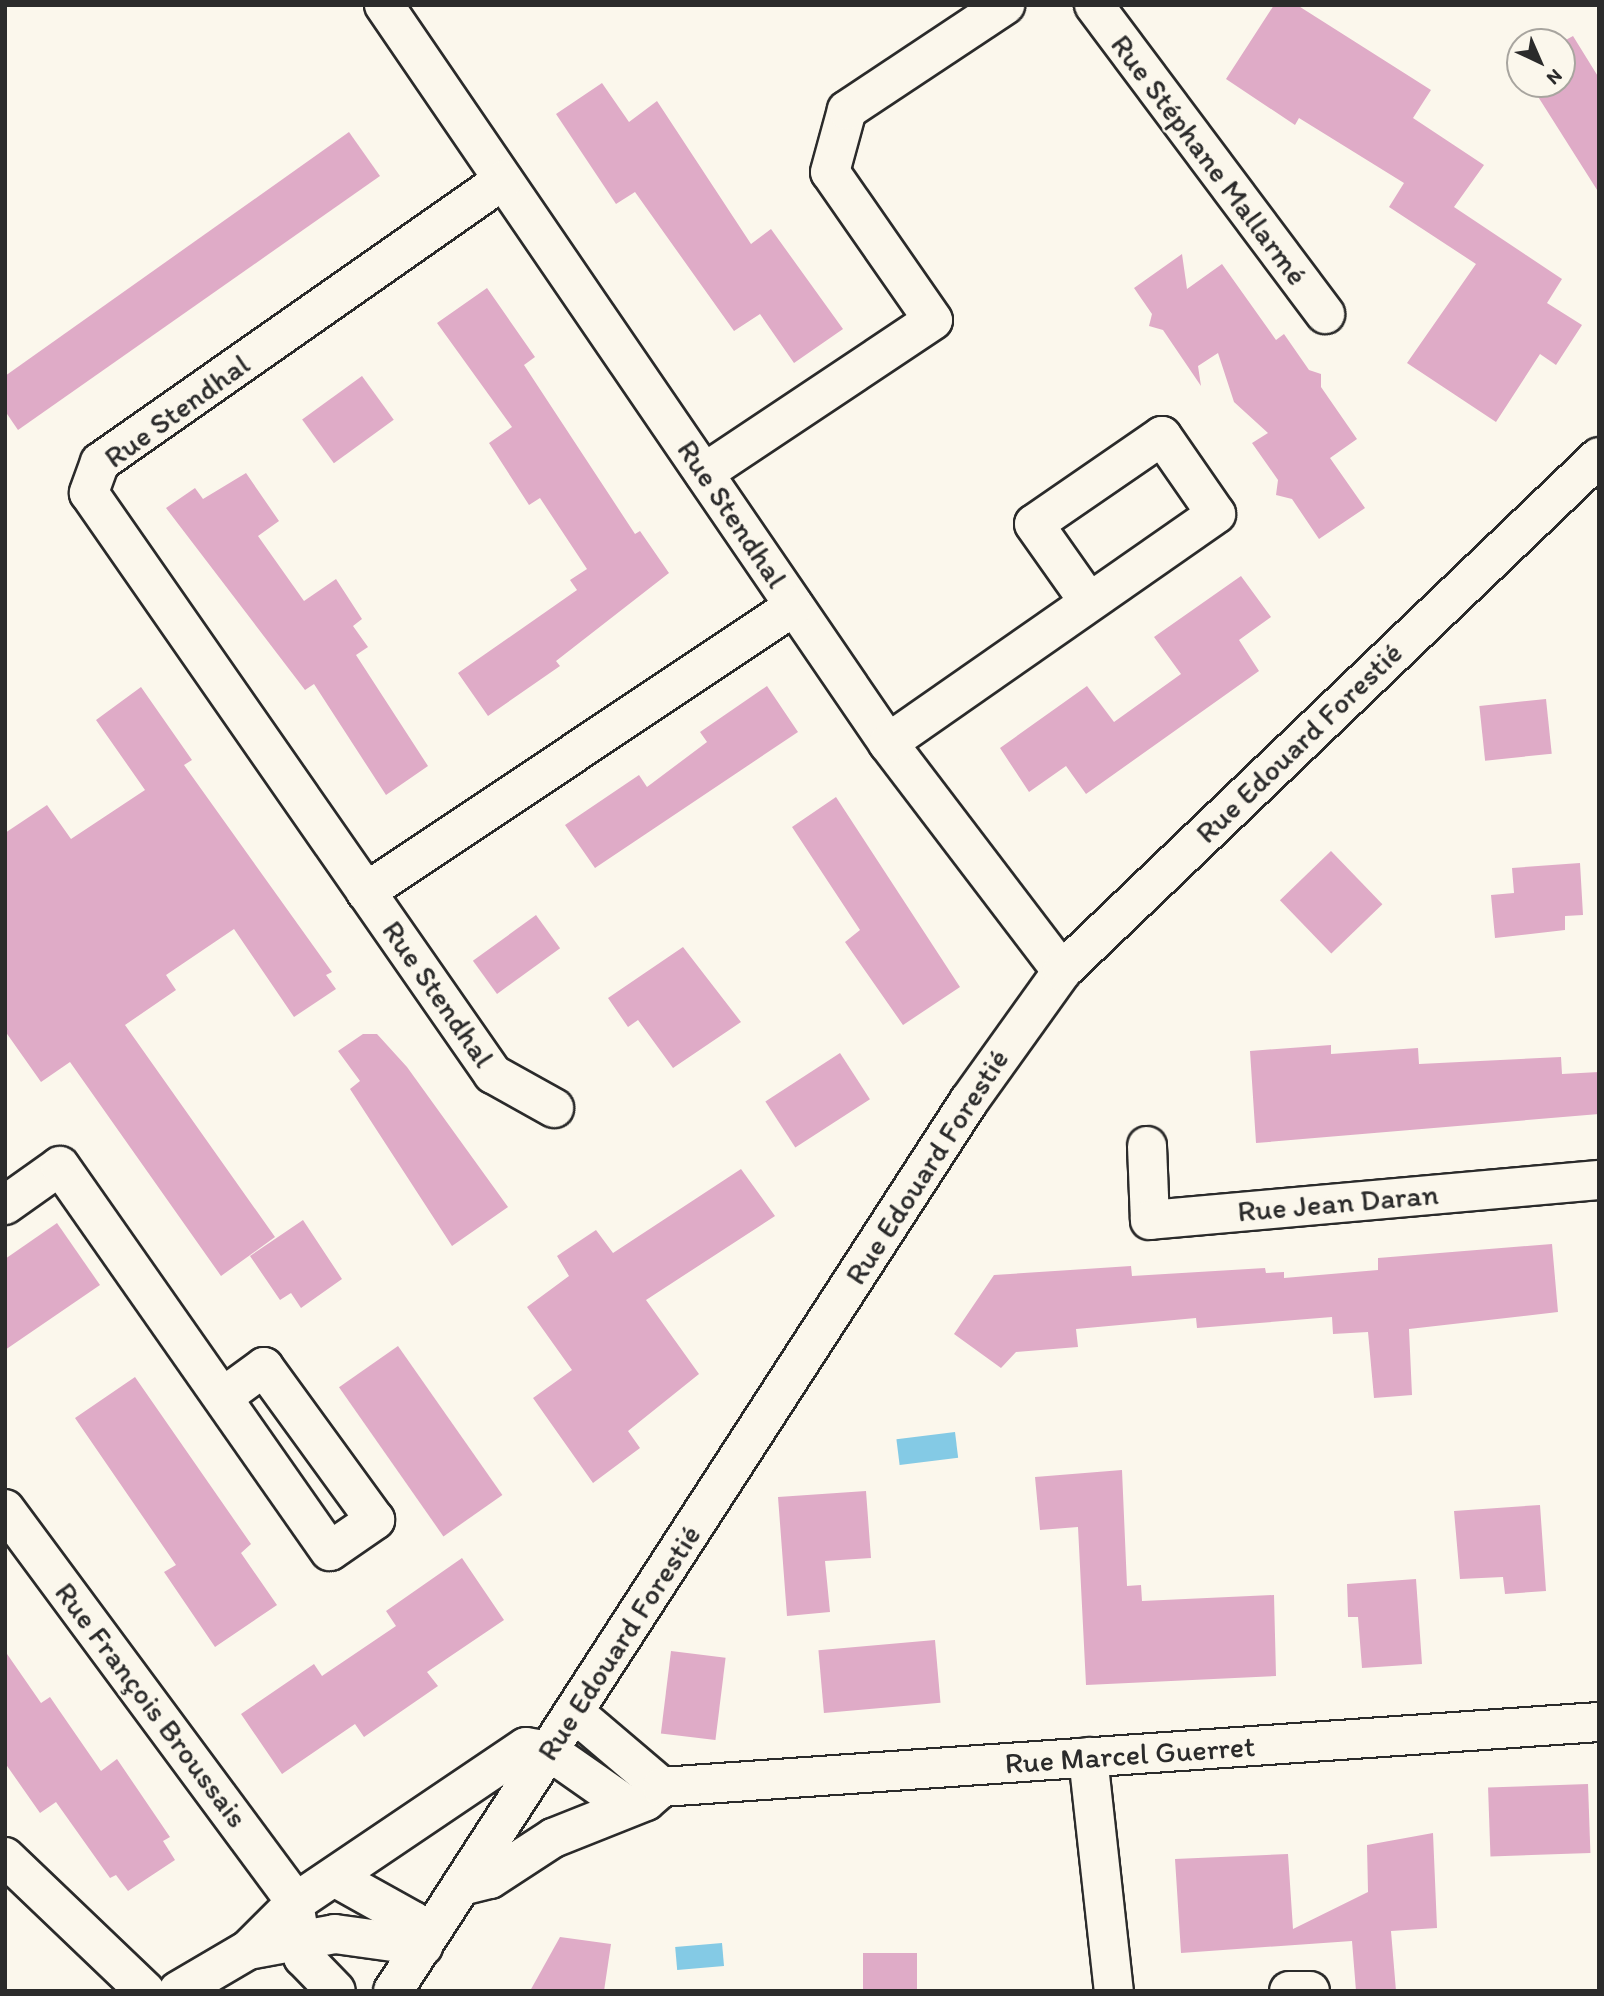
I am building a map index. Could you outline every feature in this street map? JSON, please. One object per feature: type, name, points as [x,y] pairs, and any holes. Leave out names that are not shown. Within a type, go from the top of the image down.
[{"type":"street","name":"Rue Stendhal","points":[[384,5],[888,743],[1062,971]]},
{"type":"street","points":[[704,473],[933,320],[830,172],[847,110],[1005,5]]},
{"type":"street","name":"Rue Stéphane Mallarmé","points":[[1094,5],[1325,314]]},
{"type":"street","name":"Rue Stendhal","points":[[503,180],[100,462],[89,493],[493,1074],[554,1108]]},
{"type":"street","points":[[888,743],[1216,514],[1162,436],[1034,524],[1089,602]]},
{"type":"street","name":"Rue Edouard Forestié","points":[[393,1991],[969,1101],[1062,971],[1599,457]]},
{"type":"street","name":"Rue Stendhal","points":[[366,892],[794,606]]},
{"type":"street","name":"Rue Jean Daran","points":[[1147,1146],[1150,1220],[1599,1180]]},
{"type":"street","points":[[5,1205],[60,1166],[223,1397]]},
{"type":"street","name":"Rue François Broussais","points":[[5,1509],[296,1920]]},
{"type":"street","points":[[575,1713],[662,1787]]},
{"type":"street","name":"Rue Marcel Guerret","points":[[461,1886],[490,1879],[553,1839],[626,1805],[646,1801],[662,1787],[1599,1722]]},
{"type":"street","points":[[178,1991],[296,1920],[336,1878],[526,1747],[549,1751],[626,1805]]},
{"type":"street","points":[[1088,1758],[1114,1991]]},
{"type":"street","points":[[5,1857],[145,1991]]},
{"type":"street","points":[[296,1920],[335,1934],[423,1946],[413,1921],[336,1878]]},
{"type":"street","points":[[296,1920],[303,1957],[336,1991]]},
{"type":"street","points":[[1289,1991],[1310,1991]]},
{"type":"water","points":[[955,1432],[958,1458],[900,1465],[896,1439]]},
{"type":"water","points":[[722,1943],[724,1966],[677,1970],[675,1947]]},
{"type":"building","points":[[1274,5],[1297,5],[1431,90],[1413,118],[1484,165],[1454,207],[1562,279],[1547,303],[1582,325],[1556,365],[1540,354],[1496,422],[1407,363],[1476,264],[1389,207],[1404,183],[1299,118],[1295,125],[1226,79]]},
{"type":"building","points":[[1576,41],[1599,78],[1599,193],[1539,98],[1576,98]]},
{"type":"building","points":[[602,83],[629,122],[657,101],[751,244],[771,229],[843,329],[794,363],[760,314],[734,331],[635,192],[616,204],[556,114]]},
{"type":"building","points":[[349,132],[380,176],[18,430],[5,411],[5,376]]},
{"type":"building","points":[[1182,254],[1187,289],[1222,264],[1276,340],[1284,334],[1309,370],[1321,374],[1321,387],[1357,439],[1330,458],[1365,508],[1319,539],[1292,499],[1276,495],[1278,480],[1252,443],[1268,433],[1234,402],[1218,353],[1198,366],[1201,386],[1163,330],[1149,326],[1152,314],[1134,288]]},
{"type":"building","points":[[487,288],[535,357],[524,365],[635,534],[640,531],[669,573],[556,661],[560,666],[488,716],[458,673],[577,590],[570,580],[587,569],[540,498],[529,505],[489,443],[512,427],[437,323]]},
{"type":"building","points":[[362,376],[394,420],[334,463],[302,419]]},
{"type":"building","points":[[246,473],[279,521],[258,536],[304,601],[336,579],[362,619],[353,626],[368,647],[356,655],[428,766],[386,795],[314,684],[305,690],[166,508],[195,488],[203,499]]},
{"type":"building","points":[[1241,576],[1271,617],[1239,640],[1259,671],[1086,794],[1066,766],[1029,792],[1000,748],[1087,686],[1114,722],[1181,674],[1154,637]]},
{"type":"building","points":[[767,686],[798,732],[595,868],[565,825],[639,775],[647,787],[707,742],[700,732]]},
{"type":"building","points":[[141,687],[192,760],[184,765],[332,972],[326,975],[336,989],[294,1017],[234,929],[166,975],[176,990],[125,1025],[275,1237],[221,1276],[70,1062],[41,1082],[5,1031],[5,833],[47,805],[71,839],[145,790],[96,720]]},
{"type":"building","points":[[1546,699],[1552,754],[1485,761],[1479,706]]},
{"type":"building","points":[[836,797],[960,987],[903,1025],[845,942],[860,930],[792,827]]},
{"type":"building","points":[[1331,851],[1382,904],[1331,954],[1280,900]]},
{"type":"building","points":[[1580,863],[1583,915],[1565,916],[1565,930],[1495,938],[1491,895],[1514,893],[1512,868]]},
{"type":"building","points":[[536,915],[560,948],[497,994],[473,961]]},
{"type":"building","points":[[683,947],[741,1022],[673,1068],[638,1020],[628,1027],[608,998]]},
{"type":"building","points":[[363,1034],[377,1034],[407,1067],[508,1207],[452,1246],[350,1089],[360,1081],[338,1051]]},
{"type":"building","points":[[1331,1045],[1331,1054],[1418,1048],[1419,1064],[1561,1057],[1562,1074],[1599,1072],[1599,1114],[1256,1143],[1250,1051]]},
{"type":"building","points":[[840,1053],[870,1099],[795,1148],[765,1101]]},
{"type":"building","points":[[741,1169],[775,1216],[646,1300],[699,1374],[628,1431],[640,1448],[593,1483],[533,1398],[572,1370],[527,1307],[569,1276],[557,1256],[596,1230],[613,1253]]},
{"type":"building","points":[[303,1220],[342,1279],[301,1308],[291,1293],[280,1300],[250,1256]]},
{"type":"building","points":[[57,1223],[100,1285],[5,1350],[5,1259]]},
{"type":"building","points":[[1552,1244],[1558,1312],[1409,1329],[1412,1395],[1374,1398],[1368,1332],[1333,1334],[1332,1317],[1197,1328],[1196,1318],[1076,1329],[1078,1347],[1016,1352],[1001,1368],[954,1334],[994,1275],[1131,1266],[1132,1276],[1265,1268],[1266,1273],[1284,1272],[1284,1278],[1378,1270],[1378,1258]]},
{"type":"building","points":[[398,1346],[502,1495],[443,1536],[339,1387]]},
{"type":"building","points":[[135,1377],[251,1544],[241,1553],[277,1605],[215,1647],[164,1572],[176,1565],[75,1418]]},
{"type":"building","points":[[1122,1470],[1127,1586],[1141,1585],[1142,1601],[1274,1595],[1276,1676],[1086,1685],[1078,1527],[1040,1530],[1035,1477]]},
{"type":"building","points":[[866,1491],[871,1558],[825,1561],[830,1612],[787,1616],[778,1497]]},
{"type":"building","points":[[1540,1505],[1546,1591],[1505,1594],[1503,1577],[1460,1579],[1454,1511]]},
{"type":"building","points":[[462,1558],[504,1620],[427,1672],[438,1686],[364,1737],[355,1724],[282,1774],[241,1714],[314,1664],[322,1676],[396,1626],[386,1611]]},
{"type":"building","points":[[1416,1579],[1422,1664],[1362,1668],[1358,1617],[1348,1617],[1347,1584]]},
{"type":"building","points":[[935,1640],[940,1703],[824,1713],[818,1650]]},
{"type":"building","points":[[5,1651],[41,1703],[50,1697],[101,1771],[117,1759],[170,1837],[163,1841],[175,1860],[128,1891],[116,1875],[110,1878],[56,1802],[40,1813],[5,1763]]},
{"type":"building","points":[[671,1651],[726,1658],[715,1740],[661,1733]]},
{"type":"building","points":[[1588,1784],[1590,1853],[1490,1856],[1488,1787]]},
{"type":"building","points":[[1433,1833],[1437,1928],[1391,1931],[1396,1991],[1356,1991],[1352,1941],[1181,1953],[1175,1859],[1288,1854],[1293,1929],[1368,1892],[1367,1845]]},
{"type":"building","points":[[560,1937],[611,1944],[604,1991],[530,1991]]},
{"type":"building","points":[[863,1953],[917,1953],[917,1991],[863,1991]]}]
